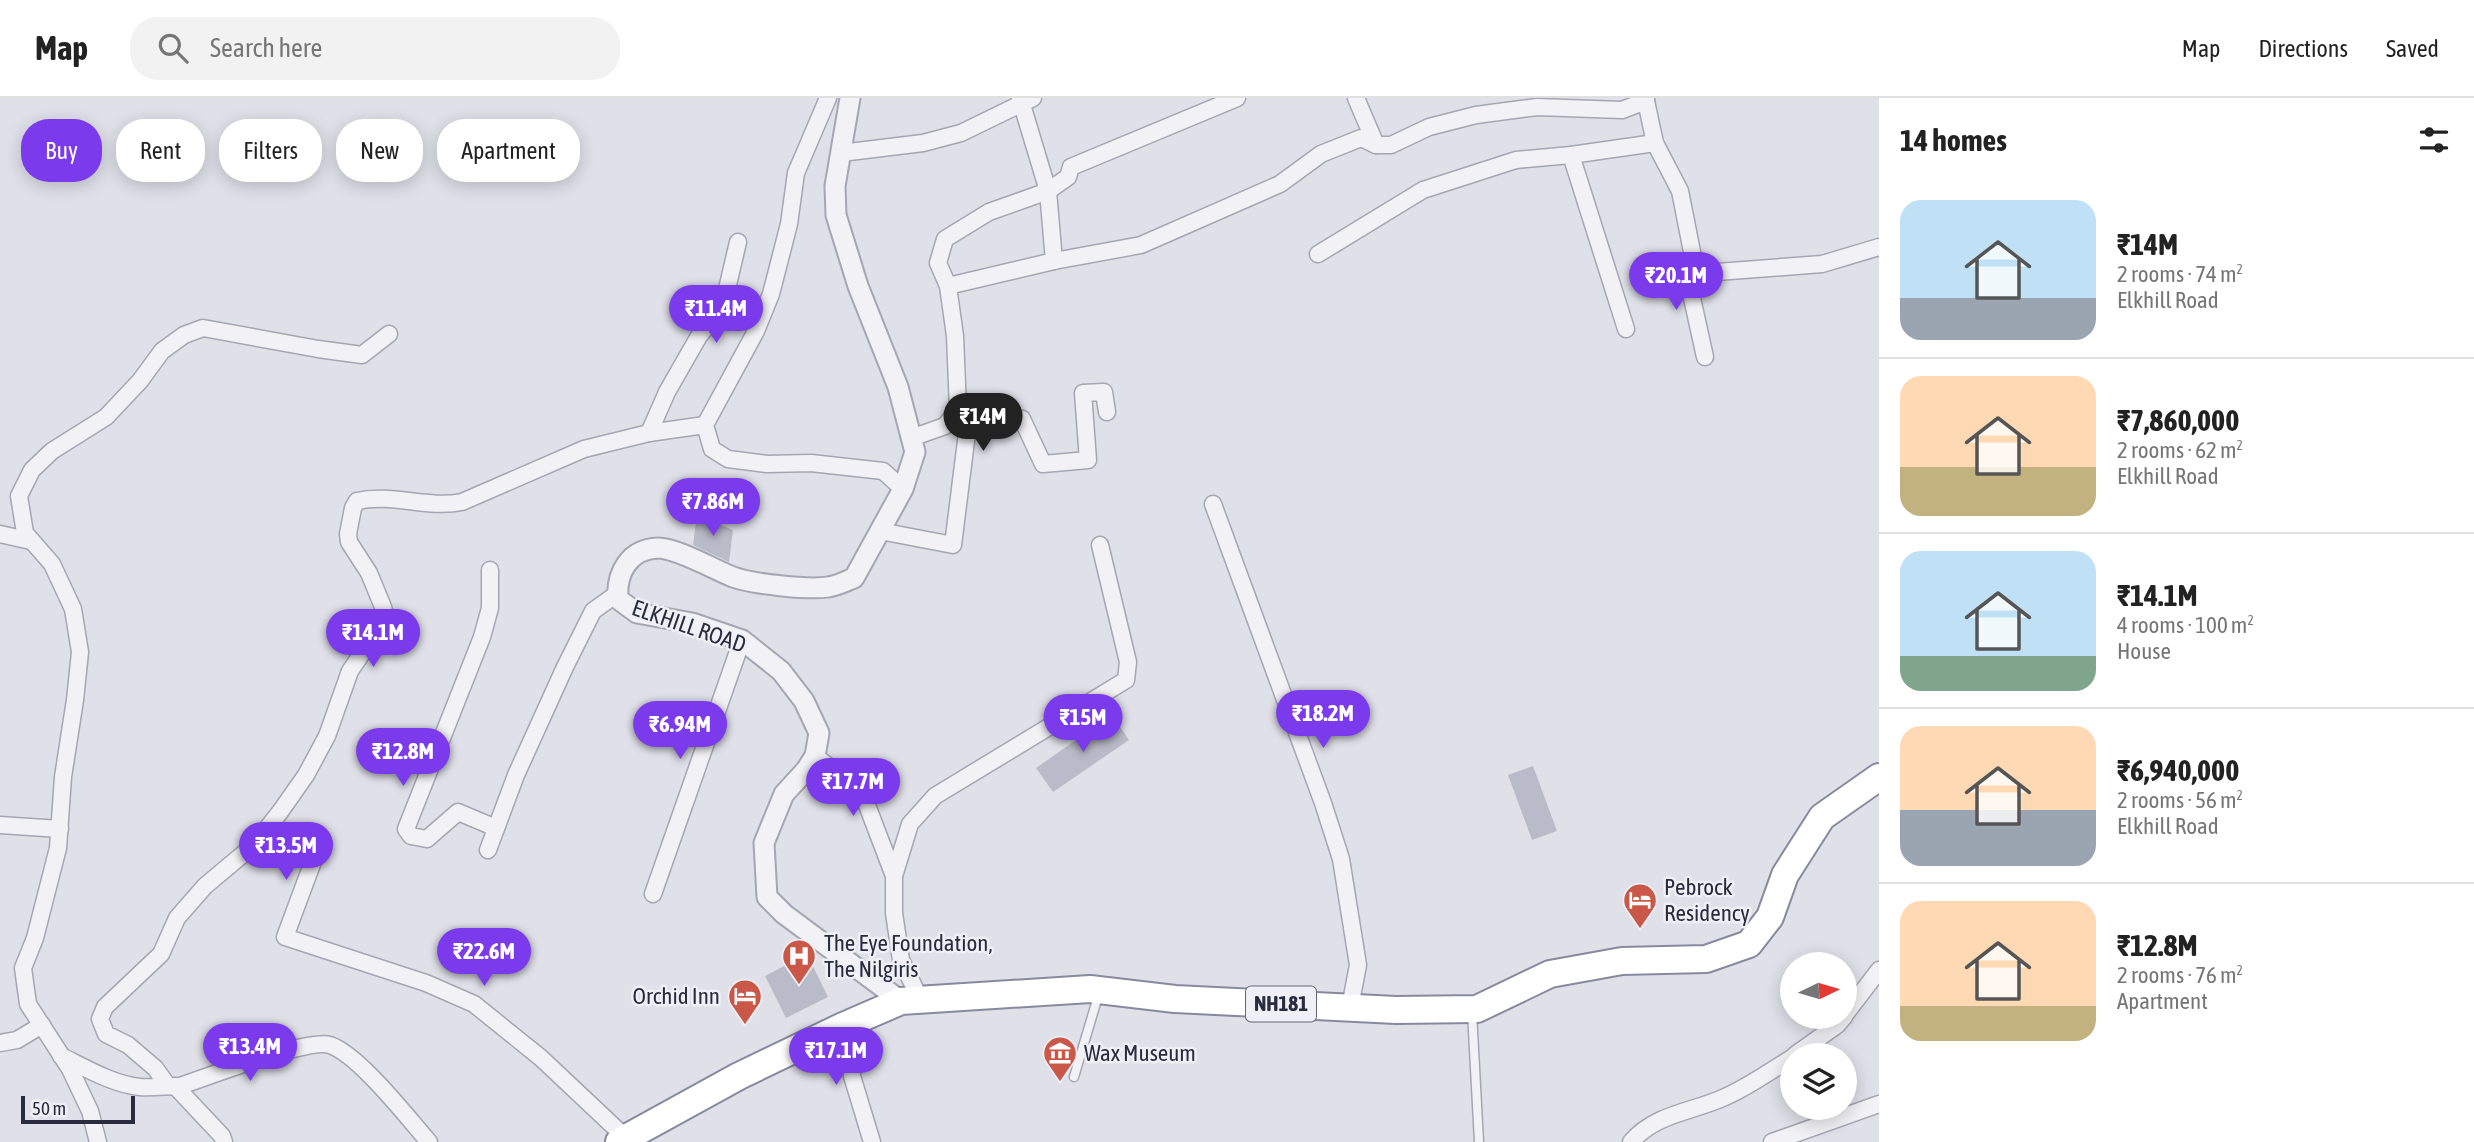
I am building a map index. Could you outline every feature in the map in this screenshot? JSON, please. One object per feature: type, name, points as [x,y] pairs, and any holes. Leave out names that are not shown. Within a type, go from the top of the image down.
[{"type":"highway","name":"NH181","points":[[622,1140],[739,1076],[848,1023],[910,1000],[1100,990],[1175,999],[1350,1007],[1477,1009],[1550,974],[1622,961],[1706,959],[1749,944],[1770,917],[1785,874],[1822,817],[1879,777]]},
{"type":"street","points":[[828,98],[796,173],[789,223],[771,294],[756,331],[705,425],[712,449],[728,458],[767,464],[811,463],[883,471],[903,489]]},
{"type":"street","name":"ELKHILL ROAD","points":[[815,756],[819,733],[804,701],[781,671],[742,640],[692,623],[637,613],[618,599],[617,584],[626,564],[637,552],[660,548],[735,578],[771,585],[828,587],[854,578],[903,489],[915,452],[898,387],[858,286],[836,215],[835,186],[850,98]]},
{"type":"street","points":[[911,438],[944,426],[958,409],[955,336],[948,286],[938,263],[945,239],[989,212],[1048,191],[1068,177],[1071,167],[1213,103],[1237,98]]},
{"type":"street","points":[[1356,98],[1376,145]]},
{"type":"street","points":[[948,286],[1054,261],[1141,245],[1208,218],[1280,184],[1321,154],[1361,138],[1376,145],[1391,145],[1429,127],[1476,115],[1537,107],[1618,104],[1646,99],[1655,143],[1680,191],[1695,267],[1690,289],[1705,356]]},
{"type":"street","points":[[841,153],[923,143],[961,132],[1025,100],[1048,191],[1054,261]]},
{"type":"street","points":[[1318,254],[1423,190],[1516,160],[1655,143]]},
{"type":"street","points":[[1571,155],[1626,328]]},
{"type":"street","points":[[649,433],[667,392],[692,347],[723,306],[738,242]]},
{"type":"street","points":[[1695,267],[1717,272],[1822,264],[1879,247]]},
{"type":"street","points":[[98,1142],[90,1111],[61,1056],[28,1004],[23,968],[55,861],[80,652],[73,609],[52,564],[24,533],[19,496],[32,470],[52,451],[106,417],[140,381],[162,351],[184,335],[203,328],[362,355],[389,334]]},
{"type":"street","points":[[880,531],[953,545],[968,425],[1022,419],[1043,464],[1088,460],[1083,393],[1104,392],[1107,412]]},
{"type":"street","points":[[225,1142],[155,1068],[128,1045],[106,1034],[100,1019],[105,1007],[160,954],[177,918],[205,886],[254,845],[281,812],[306,775],[327,736],[350,671],[365,649],[386,629],[383,607],[369,573],[349,542],[353,508],[358,501],[381,499],[443,506],[462,502],[584,449],[649,433],[705,425]]},
{"type":"street","points":[[1213,504],[1341,859],[1358,965],[1350,1007]]},
{"type":"street","points":[[0,534],[31,541]]},
{"type":"street","points":[[910,1000],[894,913],[894,876],[910,824],[935,796],[1126,680],[1128,662],[1100,545]]},
{"type":"street","points":[[490,570],[489,608],[482,637],[406,830],[411,836],[427,839],[458,812],[496,828]]},
{"type":"street","points":[[488,850],[532,739],[593,611],[618,593]]},
{"type":"street","points":[[653,894],[742,640]]},
{"type":"street","points":[[894,876],[862,792],[815,756],[784,794],[764,843],[767,897],[784,914],[910,1000]]},
{"type":"street","points":[[0,825],[60,829]]},
{"type":"street","points":[[321,840],[285,937],[426,983],[474,1004],[541,1058],[622,1140]]},
{"type":"street","points":[[1857,999],[1879,970]]},
{"type":"street","points":[[848,1023],[852,1076],[872,1142]]},
{"type":"street","points":[[0,1043],[17,1040],[42,1025]]},
{"type":"street","points":[[1812,1043],[1831,1029]]},
{"type":"street","points":[[61,1056],[121,1082],[141,1087],[172,1086],[303,1046],[328,1044],[352,1057],[429,1142]]},
{"type":"street","points":[[1631,1142],[1653,1123],[1672,1114],[1704,1107],[1780,1064]]},
{"type":"street","points":[[1772,1142],[1879,1104]]},
{"type":"lane","points":[[1074,1077],[1100,990]]},
{"type":"lane","points":[[1472,1009],[1479,1142]]},
{"type":"building","points":[[697,515],[733,530],[729,562],[693,545]]},
{"type":"building","points":[[1112,715],[1129,740],[1053,792],[1036,768]]},
{"type":"building","points":[[1533,766],[1557,831],[1532,840],[1508,775]]},
{"type":"building","points":[[807,954],[828,997],[786,1018],[765,976]]},
{"type":"place","name":"Pebrock Residency","points":[[1640,930]]},
{"type":"place","name":"The Eye Foundation, The Nilgiris","points":[[799,986]]},
{"type":"place","name":"Orchid Inn","points":[[745,1026]]},
{"type":"place","name":"Wax Museum","points":[[1060,1083]]}]
